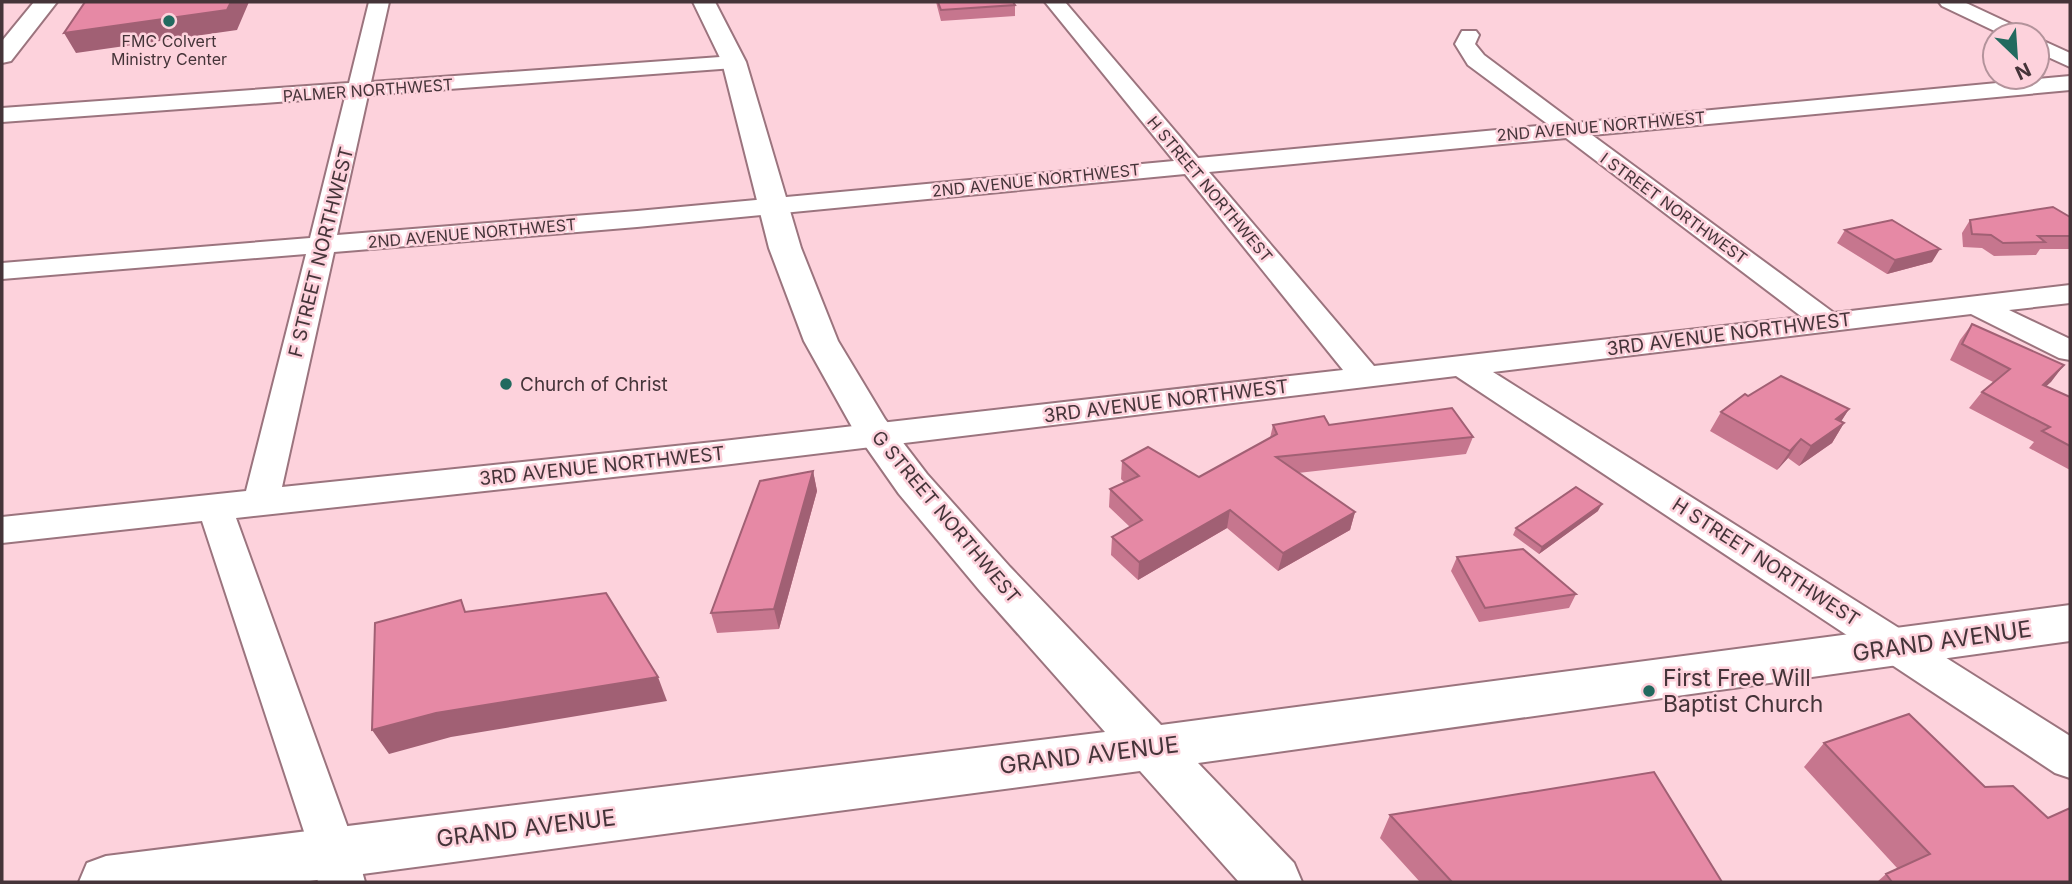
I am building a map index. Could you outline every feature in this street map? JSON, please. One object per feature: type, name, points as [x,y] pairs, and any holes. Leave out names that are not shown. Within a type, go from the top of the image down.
[{"type":"street","points":[[2,56],[46,2]]},
{"type":"street","name":"F STREET NORTHWEST","points":[[261,503],[379,2]]},
{"type":"street","name":"G STREET NORTHWEST","points":[[704,2],[734,62],[785,248],[821,341],[877,435],[914,484],[995,579],[1275,882]]},
{"type":"street","name":"H STREET NORTHWEST","points":[[1055,2],[1366,377]]},
{"type":"street","points":[[1949,2],[1989,21]]},
{"type":"street","name":"I STREET NORTHWEST","points":[[1469,35],[1465,44],[1476,60],[1829,323]]},
{"type":"street","points":[[2051,51],[2070,61]]},
{"type":"street","name":"PALMER NORTHWEST","points":[[2,115],[734,62]]},
{"type":"street","name":"2ND AVENUE NORTHWEST","points":[[2,271],[773,206],[2070,83]]},
{"type":"street","name":"3RD AVENUE NORTHWEST","points":[[215,507],[877,435],[2070,294]]},
{"type":"street","points":[[1975,305],[2070,351]]},
{"type":"street","name":"H STREET NORTHWEST","points":[[1462,366],[2070,759]]},
{"type":"street","points":[[2,530],[215,507],[337,867]]},
{"type":"street","name":"GRAND AVENUE","points":[[106,882],[337,867],[1149,748],[2070,623]]},
{"type":"building","points":[[85,2],[231,2],[227,10],[64,33]]},
{"type":"building","points":[[938,2],[1013,2],[1015,5],[941,10]]},
{"type":"building","points":[[2053,207],[2070,217],[2070,236],[2038,236],[2045,242],[2003,243],[1991,235],[1972,234],[1970,220]]},
{"type":"building","points":[[1892,220],[1940,249],[1895,260],[1845,230]]},
{"type":"building","points":[[1972,324],[2064,365],[2043,385],[2070,397],[2070,446],[2042,431],[2050,427],[1982,392],[2010,369],[1962,344]]},
{"type":"building","points":[[1781,376],[1849,409],[1836,419],[1844,423],[1811,446],[1801,439],[1790,451],[1721,412],[1745,394],[1748,396]]},
{"type":"building","points":[[1452,408],[1473,437],[1276,457],[1355,512],[1283,553],[1230,510],[1139,562],[1112,537],[1142,520],[1110,489],[1139,476],[1122,461],[1148,447],[1199,477],[1277,434],[1273,425],[1324,416],[1329,425]]},
{"type":"building","points":[[813,471],[774,609],[711,613],[760,481]]},
{"type":"building","points":[[1576,487],[1602,504],[1542,547],[1516,528]]},
{"type":"building","points":[[1523,549],[1576,594],[1485,608],[1457,557]]},
{"type":"building","points":[[606,593],[658,677],[436,713],[372,730],[375,623],[461,600],[465,612]]},
{"type":"building","points":[[1909,714],[1985,787],[2013,786],[2048,818],[2070,808],[2070,882],[1892,882],[1886,874],[1930,854],[1824,743]]},
{"type":"building","points":[[1654,772],[1722,882],[1452,882],[1390,815]]},
{"type":"place","name":"FMC Colvert Ministry Center","points":[[169,21]]},
{"type":"place","name":"Church of Christ","points":[[506,384]]},
{"type":"place","name":"First Free Will Baptist Church","points":[[1649,691]]}]
